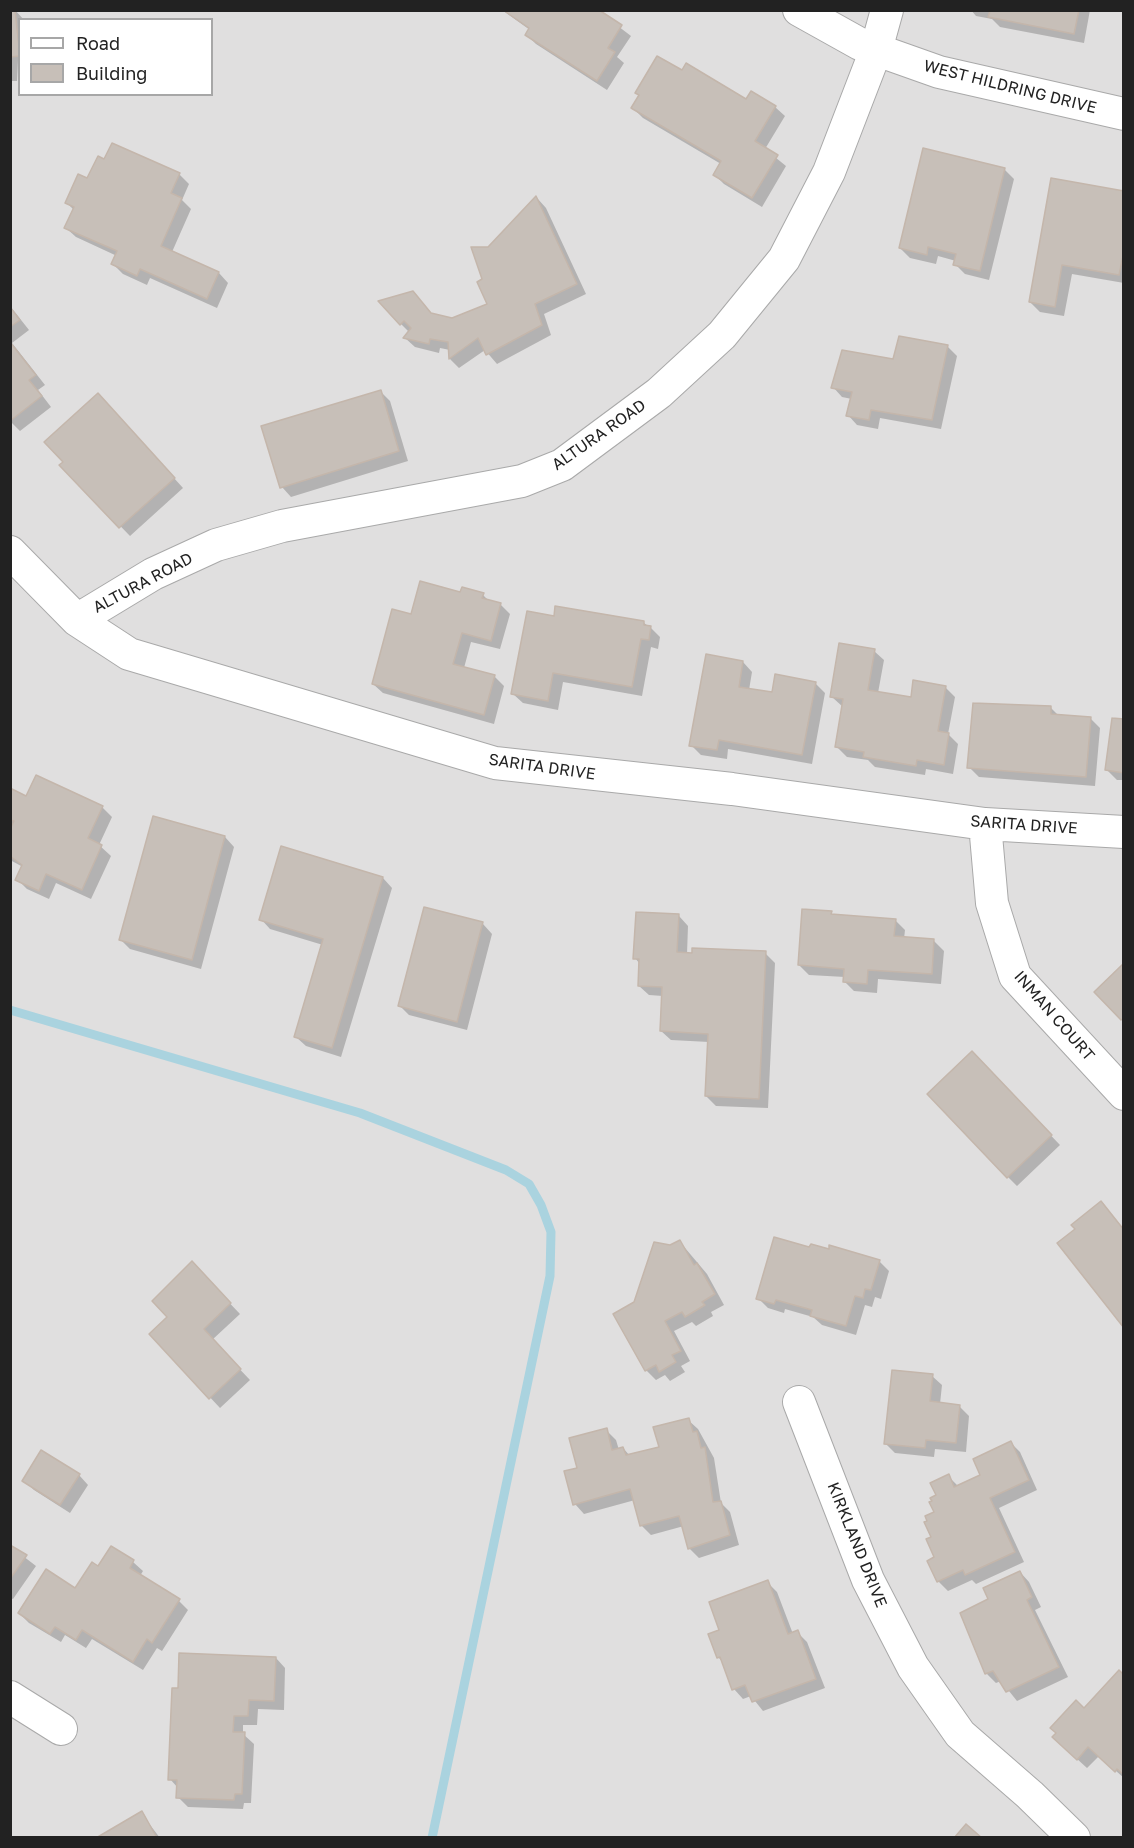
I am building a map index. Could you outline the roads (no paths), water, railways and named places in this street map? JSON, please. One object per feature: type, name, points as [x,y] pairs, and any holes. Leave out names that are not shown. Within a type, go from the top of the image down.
[{"type":"street","name":"WEST HILDRING DRIVE","points":[[799,10],[876,50],[939,72],[1124,114]]},
{"type":"street","name":"ALTURA ROAD","points":[[77,620],[153,574],[216,545],[282,526],[522,481],[562,465],[659,393],[722,335],[784,259],[829,172],[876,50],[887,10]]},
{"type":"street","name":"SARITA DRIVE","points":[[10,552],[77,620],[129,654],[495,763],[732,789],[985,824],[1124,832]]},
{"type":"street","name":"INMAN COURT","points":[[985,824],[992,903],[1015,976],[1124,1094]]},
{"type":"street","name":"KIRKLAND DRIVE","points":[[800,1402],[868,1580],[913,1667],[960,1734],[1030,1795],[1074,1838]]},
{"type":"street","points":[[10,1697],[61,1729]]},
{"type":"waterway","points":[[10,1010],[360,1113],[506,1170],[529,1184],[541,1205],[551,1232],[550,1276],[432,1838]]}]
